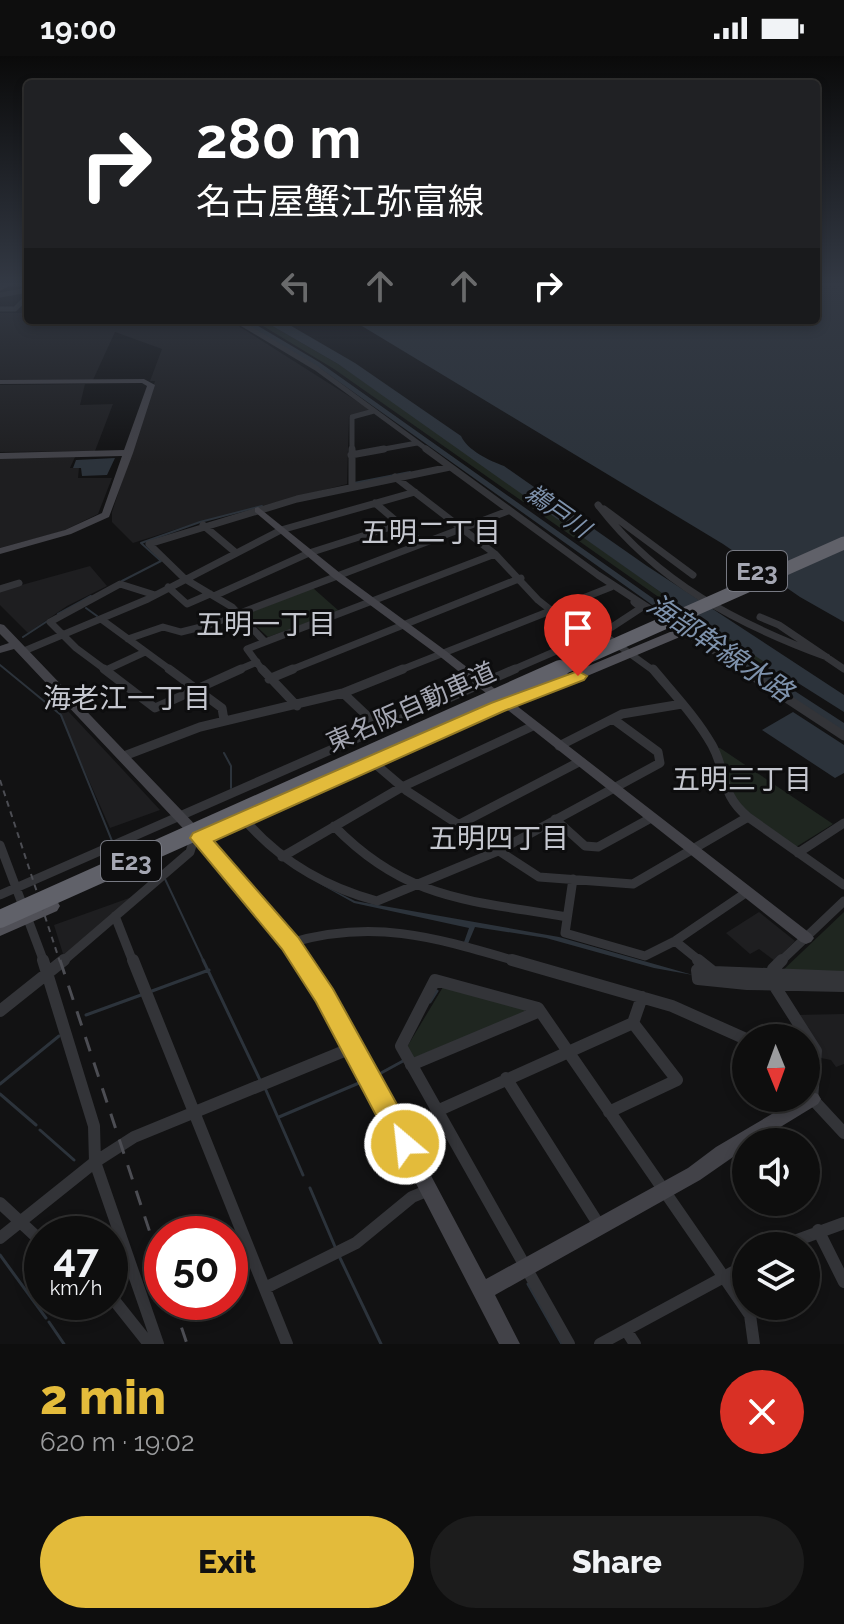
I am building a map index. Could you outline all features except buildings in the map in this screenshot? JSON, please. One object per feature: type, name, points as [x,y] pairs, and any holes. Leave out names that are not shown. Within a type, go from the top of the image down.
[{"type":"highway","name":"東名阪自動車道","points":[[0,907],[844,533]]},
{"type":"highway","name":"東名阪自動車道","points":[[0,919],[844,543]]},
{"type":"main road","points":[[0,929],[365,765],[682,631]]},
{"type":"street","points":[[0,895],[382,730],[600,632],[641,608],[316,368],[275,343]]},
{"type":"street","points":[[0,382],[150,383],[106,515],[68,532],[0,551]]},
{"type":"street","points":[[351,484],[352,417],[374,411]]},
{"type":"street","points":[[351,455],[417,443]]},
{"type":"street","points":[[0,456],[129,453]]},
{"type":"street","points":[[351,484],[447,465]]},
{"type":"street","points":[[264,641],[238,613],[185,579],[149,544],[203,525],[351,484],[447,465]]},
{"type":"street","points":[[395,477],[495,554],[521,578],[538,600],[586,638]]},
{"type":"street","points":[[0,650],[20,648],[63,635],[101,619],[155,595],[281,530],[415,492]]},
{"type":"street","points":[[375,503],[422,543]]},
{"type":"street","points":[[693,575],[683,564],[596,504],[645,559],[722,612],[827,657]]},
{"type":"street","points":[[258,510],[336,575],[442,653],[806,938]]},
{"type":"street","points":[[128,639],[163,627],[181,632],[238,613],[508,511]]},
{"type":"street","points":[[168,587],[187,604],[309,553],[400,524]]},
{"type":"street","points":[[203,525],[235,552]]},
{"type":"street","points":[[297,706],[269,679],[247,649],[495,554]]},
{"type":"street","points":[[269,679],[521,578]]},
{"type":"street","points":[[0,589],[19,583]]},
{"type":"street","points":[[155,595],[120,584],[50,622],[155,708],[257,662]]},
{"type":"street","points":[[124,756],[224,720],[297,706],[343,693],[610,584]]},
{"type":"street","points":[[610,584],[844,736]]},
{"type":"street","points":[[760,617],[779,625],[844,669]]},
{"type":"street","points":[[101,619],[222,708],[224,720]]},
{"type":"street","points":[[0,627],[124,756],[290,943],[354,1047],[510,1344]]},
{"type":"street","points":[[600,632],[648,664],[682,704],[713,747],[731,803],[844,885]]},
{"type":"street","points":[[106,670],[145,652]]},
{"type":"street","points":[[343,693],[382,730]]},
{"type":"street","points":[[559,746],[622,714],[682,704]]},
{"type":"street","points":[[244,819],[258,838],[282,857],[357,897],[377,901],[498,851],[660,763],[658,752],[613,719]]},
{"type":"street","points":[[282,857],[402,787],[533,726]]},
{"type":"street","points":[[334,749],[402,787],[539,877],[633,884],[748,817]]},
{"type":"street","points":[[458,825],[579,762]]},
{"type":"street","points":[[555,819],[585,846],[598,847],[651,818]]},
{"type":"street","points":[[798,853],[844,823]]},
{"type":"street","points":[[334,826],[358,852],[414,886],[434,893],[567,917]]},
{"type":"street","points":[[3,1006],[48,974],[190,852],[196,840]]},
{"type":"street","points":[[0,845],[48,974],[94,1126],[95,1162],[158,1344]]},
{"type":"street","points":[[573,879],[565,933],[645,956],[675,941],[747,892]]},
{"type":"street","points":[[800,1024],[773,980],[773,969],[844,901]]},
{"type":"street","points":[[115,916],[287,1344]]},
{"type":"street","points":[[290,943],[340,931],[379,930],[471,949],[642,997],[694,1013],[732,1032]]},
{"type":"street","points":[[675,941],[701,972],[698,979],[844,977]]},
{"type":"street","points":[[569,1344],[401,1046],[435,980],[540,1011],[750,1315],[754,1344]]},
{"type":"street","points":[[773,980],[844,986]]},
{"type":"street","points":[[437,1111],[567,1050],[633,1023],[642,997]]},
{"type":"street","points":[[411,1065],[540,1011]]},
{"type":"street","points":[[609,1112],[677,1080],[633,1023]]},
{"type":"street","points":[[0,1238],[95,1162],[134,1137],[354,1047]]},
{"type":"street","points":[[506,1078],[599,1226]]},
{"type":"street","points":[[820,1108],[844,1133]]},
{"type":"street","points":[[483,1291],[694,1174],[785,1112]]},
{"type":"street","points":[[265,1288],[356,1243],[412,1197],[430,1190]]},
{"type":"street","points":[[0,1203],[24,1225]]},
{"type":"street","points":[[813,1232],[844,1223]]},
{"type":"street","points":[[818,1230],[844,1282]]},
{"type":"street","points":[[600,1344],[732,1273]]},
{"type":"street","points":[[128,1318],[149,1344]]},
{"type":"street","points":[[626,1330],[635,1344]]},
{"type":"shaded area","points":[[0,343],[110,343],[93,380],[0,381]]},
{"type":"shaded area","points":[[146,343],[265,343],[371,410],[349,416],[347,484],[199,522],[133,543],[112,522],[112,512],[155,381],[150,381],[162,349]]},
{"type":"shaded area","points":[[291,343],[302,343],[338,364],[666,596],[660,598],[334,369]]},
{"type":"shaded area","points":[[85,384],[80,405],[113,404],[95,451],[0,452],[0,385]]},
{"type":"shaded area","points":[[75,457],[70,468],[79,468],[78,478],[112,478],[98,514],[63,531],[0,548],[0,458]]},
{"type":"shaded area","points":[[90,566],[107,586],[67,606],[28,633],[0,605],[0,591]]},
{"type":"shaded area","points":[[313,588],[339,611],[268,637],[244,615]]},
{"type":"shaded area","points":[[669,598],[770,665],[766,667],[731,648],[664,600]]},
{"type":"shaded area","points":[[67,710],[160,810],[110,828],[59,713]]},
{"type":"shaded area","points":[[716,748],[833,824],[796,847],[735,802]]},
{"type":"shaded area","points":[[132,897],[64,957],[54,925]]},
{"type":"shaded area","points":[[759,912],[795,941],[775,961],[759,949],[750,954],[726,933]]},
{"type":"shaded area","points":[[844,912],[844,973],[781,972]]},
{"type":"shaded area","points":[[443,987],[525,1009],[525,1013],[413,1058],[407,1047]]},
{"type":"shaded area","points":[[844,1014],[844,1064],[836,1067],[831,1060],[821,1058],[820,1024],[800,1024],[794,1015]]},
{"type":"water","name":"海部幹線水路","points":[[278,343],[287,343],[319,362],[661,604],[844,723],[844,732],[686,629],[321,369]]},
{"type":"water","name":"鵜戸川","points":[[302,343],[321,343],[355,363],[461,436],[468,446],[504,466],[647,566],[844,695],[844,712],[779,671],[775,673],[766,667],[769,665],[666,596],[338,364]]},
{"type":"water","points":[[390,343],[844,343],[844,622],[800,597],[723,544]]},
{"type":"water","points":[[115,458],[107,475],[82,476],[81,468],[73,468],[76,460]]},
{"type":"water","points":[[793,712],[844,745],[844,773],[835,778],[762,730]]},
{"type":"water","points":[[311,879],[355,901],[559,937],[693,975],[654,968],[546,938],[475,927],[467,946],[463,945],[469,928],[354,903]]},
{"type":"waterway","points":[[354,483],[410,472]]},
{"type":"waterway","points":[[122,581],[161,561],[141,543],[200,522],[262,506]]},
{"type":"waterway","points":[[58,614],[91,596]]},
{"type":"waterway","points":[[86,608],[97,616]]},
{"type":"waterway","points":[[23,637],[49,620]]},
{"type":"waterway","points":[[0,665],[61,715],[112,841]]},
{"type":"waterway","points":[[224,753],[231,766],[231,788]]},
{"type":"waterway","points":[[165,879],[204,962]]},
{"type":"waterway","points":[[203,960],[208,970]]},
{"type":"waterway","points":[[152,991],[208,970]]},
{"type":"waterway","points":[[208,970],[260,1080]]},
{"type":"waterway","points":[[430,1002],[437,991]]},
{"type":"waterway","points":[[86,1015],[141,995]]},
{"type":"waterway","points":[[0,1084],[59,1036]]},
{"type":"waterway","points":[[381,1073],[403,1061]]},
{"type":"waterway","points":[[279,1117],[359,1083]]},
{"type":"waterway","points":[[265,1088],[303,1175]]},
{"type":"waterway","points":[[0,1094],[36,1125]]},
{"type":"waterway","points":[[40,1130],[74,1160]]},
{"type":"waterway","points":[[310,1188],[336,1249]]},
{"type":"waterway","points":[[0,1255],[24,1288]]},
{"type":"waterway","points":[[340,1258],[381,1344]]},
{"type":"waterway","points":[[528,1284],[562,1344]]},
{"type":"waterway","points":[[49,1322],[64,1344]]},
{"type":"railway","points":[[0,780],[60,962]]},
{"type":"railway","points":[[60,960],[145,1216]]},
{"type":"railway","points":[[179,1320],[187,1344]]},
{"type":"district","name":"五明二丁目","points":[[431,532]]},
{"type":"district","name":"五明一丁目","points":[[266,624]]},
{"type":"district","name":"海老江一丁目","points":[[127,698]]},
{"type":"district","name":"五明三丁目","points":[[742,779]]},
{"type":"district","name":"五明四丁目","points":[[499,838]]},
{"type":"route","points":[[405,1144],[354,1047],[290,943],[200,838],[497,707],[578,676]]}]
